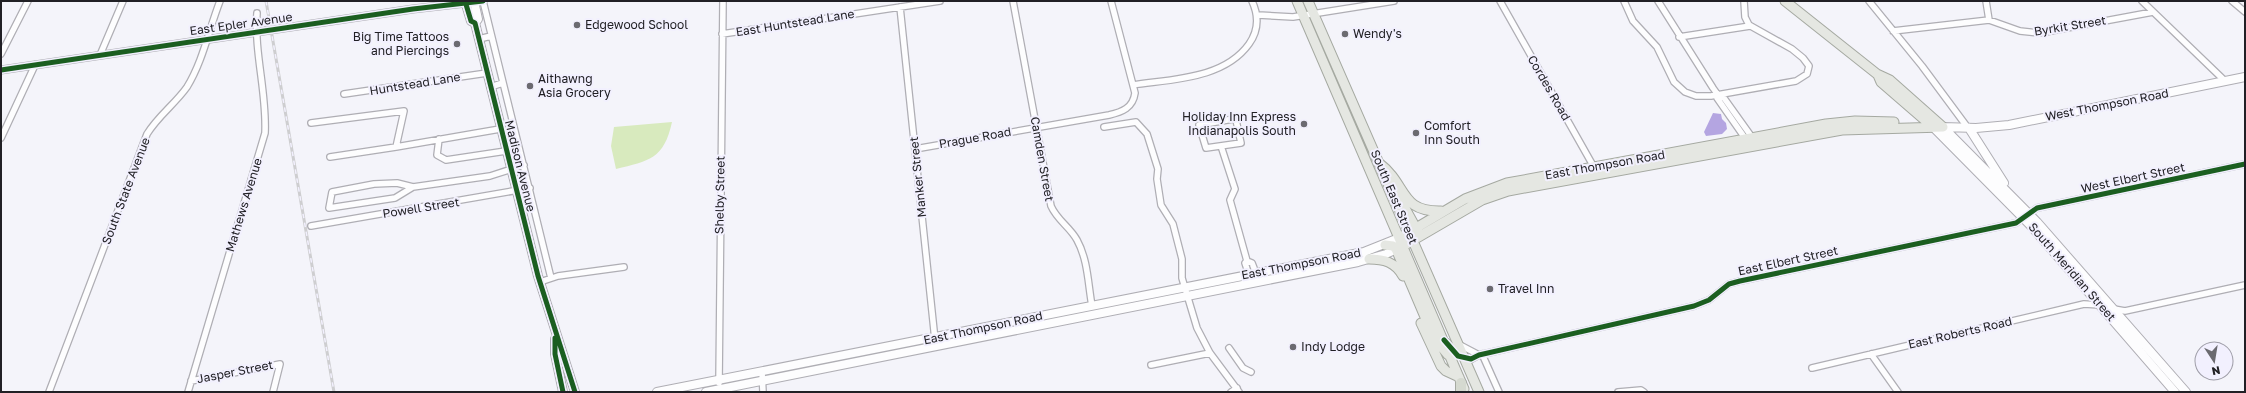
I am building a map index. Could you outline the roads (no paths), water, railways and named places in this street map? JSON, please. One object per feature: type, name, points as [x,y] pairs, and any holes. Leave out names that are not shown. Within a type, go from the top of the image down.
[{"type":"main road","name":"South East Street","points":[[1297,1],[1309,15],[1379,163],[1412,234],[1479,392]]},
{"type":"main road","name":"South East Street","points":[[1308,1],[1309,15],[1362,152],[1400,244],[1444,340],[1462,386]]},
{"type":"main road","name":"South Meridian Street","points":[[1785,1],[1830,34],[1877,74],[1890,80],[2027,215],[2108,307],[2175,392]]},
{"type":"main road","name":"Madison Avenue","points":[[465,2],[471,21],[475,23],[510,170],[555,336],[563,352],[575,392]]},
{"type":"main road","name":"Madison Avenue","points":[[474,2],[478,19],[475,23]]},
{"type":"main road","name":"West Thompson Road","points":[[1968,128],[2009,125],[2245,77]]},
{"type":"main road","name":"East Thompson Road","points":[[1412,234],[1428,232],[1482,200],[1499,193],[1596,171],[1850,122],[1919,123],[1938,127],[1968,128]]},
{"type":"main road","name":"South Meridian Street","points":[[1938,127],[2007,189],[2027,215],[2108,307],[2186,392]]},
{"type":"main road","name":"South Meridian Street","points":[[1968,128],[2001,176],[2007,189]]},
{"type":"main road","points":[[1362,152],[1388,185]]},
{"type":"main road","points":[[1379,163],[1395,175],[1410,203],[1417,210],[1427,213],[1444,211]]},
{"type":"main road","name":"East Thompson Road","points":[[1254,278],[1369,259],[1400,244],[1444,211],[1477,193],[1498,185],[1596,171]]},
{"type":"main road","points":[[1385,245],[1393,246],[1400,244],[1434,338],[1439,346],[1462,366],[1476,392]]},
{"type":"main road","name":"East Thompson Road","points":[[657,392],[719,385],[1186,292],[1254,278],[1364,252],[1385,245]]},
{"type":"main road","points":[[1369,259],[1387,260],[1400,270],[1437,361],[1462,386]]},
{"type":"main road","name":"Madison Avenue","points":[[555,336],[555,354],[563,392]]},
{"type":"main road","name":"East Thompson Road","points":[[706,392],[719,385]]},
{"type":"street","points":[[1,54],[28,1]]},
{"type":"street","points":[[100,55],[123,1]]},
{"type":"street","name":"South State Avenue","points":[[50,392],[147,134],[154,122],[178,99],[189,85],[220,1]]},
{"type":"street","name":"East Epler Avenue","points":[[1,70],[255,32],[465,2],[483,1]]},
{"type":"street","name":"Madison Avenue","points":[[483,1],[551,278]]},
{"type":"street","name":"Shelby Street","points":[[719,385],[723,1]]},
{"type":"street","name":"East Huntstead Lane","points":[[722,34],[940,1]]},
{"type":"street","name":"Camden Street","points":[[1013,1],[1051,208],[1058,221],[1071,232],[1080,246],[1092,310]]},
{"type":"street","points":[[1112,1],[1133,85],[1202,73],[1230,63],[1244,52],[1251,43],[1257,29],[1258,15],[1252,1]]},
{"type":"street","points":[[1258,15],[1286,17],[1309,15],[1394,1]]},
{"type":"street","name":"Cordes Road","points":[[1500,1],[1596,171]]},
{"type":"street","points":[[1624,1],[1633,21],[1661,53],[1668,72],[1677,86],[1694,95],[1718,95],[1796,81],[1802,78],[1808,69],[1802,57],[1779,40],[1750,26],[1745,18],[1744,1]]},
{"type":"street","points":[[1658,1],[1676,26],[1679,37],[1718,95],[1717,98],[1751,142]]},
{"type":"street","name":"South Meridian Street","points":[[1869,1],[1926,71],[1968,128]]},
{"type":"street","points":[[1986,1],[1989,20]]},
{"type":"street","points":[[2142,1],[2225,81]]},
{"type":"street","points":[[2232,1],[2245,12]]},
{"type":"street","name":"Manker Street","points":[[900,7],[935,342]]},
{"type":"street","name":"Byrkit Street","points":[[1893,32],[1989,20],[2020,31],[2040,33],[2153,12]]},
{"type":"street","name":"Mathews Avenue","points":[[188,392],[265,133],[267,117],[255,32],[257,13]]},
{"type":"street","points":[[1679,37],[1750,26]]},
{"type":"street","points":[[479,39],[491,36]]},
{"type":"street","points":[[1,138],[35,65]]},
{"type":"street","name":"Huntstead Lane","points":[[344,94],[487,73]]},
{"type":"street","points":[[490,87],[503,83]]},
{"type":"street","name":"Prague Road","points":[[915,148],[1119,112],[1127,109],[1135,98],[1133,85]]},
{"type":"street","points":[[311,123],[404,111],[396,147]]},
{"type":"street","points":[[1235,120],[1242,142],[1221,146],[1206,148],[1200,124],[1235,120]]},
{"type":"street","points":[[1104,127],[1136,122],[1147,134],[1158,169],[1156,177],[1161,205],[1172,223],[1182,259],[1182,275],[1186,292],[1197,328],[1210,353],[1236,391]]},
{"type":"street","points":[[330,157],[500,129]]},
{"type":"street","points":[[439,139],[437,155],[446,160],[506,151]]},
{"type":"street","points":[[1221,146],[1235,189],[1230,200],[1248,261],[1245,263],[1254,278]]},
{"type":"street","name":"West Elbert Street","points":[[2027,215],[2038,208],[2245,164]]},
{"type":"street","points":[[413,187],[395,198],[329,208],[332,192],[374,184],[397,183],[413,187],[490,176],[524,165]]},
{"type":"street","name":"Powell Street","points":[[311,226],[516,192],[530,188]]},
{"type":"street","name":"East Elbert Street","points":[[1465,359],[1478,357],[1481,354],[1694,306],[1710,300],[1727,285],[1740,281],[2016,223],[2027,215]]},
{"type":"street","points":[[540,282],[558,276],[624,266]]},
{"type":"street","name":"East Roberts Road","points":[[1812,368],[2084,304],[2125,311],[2245,286]]},
{"type":"street","points":[[1444,340],[1458,356],[1465,359]]},
{"type":"street","points":[[1458,343],[1481,354],[1499,392]]},
{"type":"street","points":[[1229,348],[1243,368],[1251,372]]},
{"type":"street","points":[[1151,365],[1210,353]]},
{"type":"street","points":[[1871,354],[1898,392]]},
{"type":"street","name":"Jasper Street","points":[[191,381],[280,364],[273,392]]},
{"type":"street","points":[[762,376],[763,392]]},
{"type":"street","points":[[1618,392],[1641,390],[1644,392]]},
{"type":"railway","points":[[266,1],[334,392]]},
{"type":"place","name":"Edgewood School","points":[[577,25]]},
{"type":"place","name":"Wendy's","points":[[1345,34]]},
{"type":"place","name":"Big Time Tattoos and Piercings","points":[[457,44]]},
{"type":"place","name":"Aithawng Asia Grocery","points":[[530,86]]},
{"type":"place","name":"Holiday Inn Express Indianapolis South","points":[[1304,124]]},
{"type":"place","name":"Comfort Inn South","points":[[1416,133]]},
{"type":"place","name":"Travel Inn","points":[[1490,289]]},
{"type":"place","name":"Indy Lodge","points":[[1293,347]]}]
